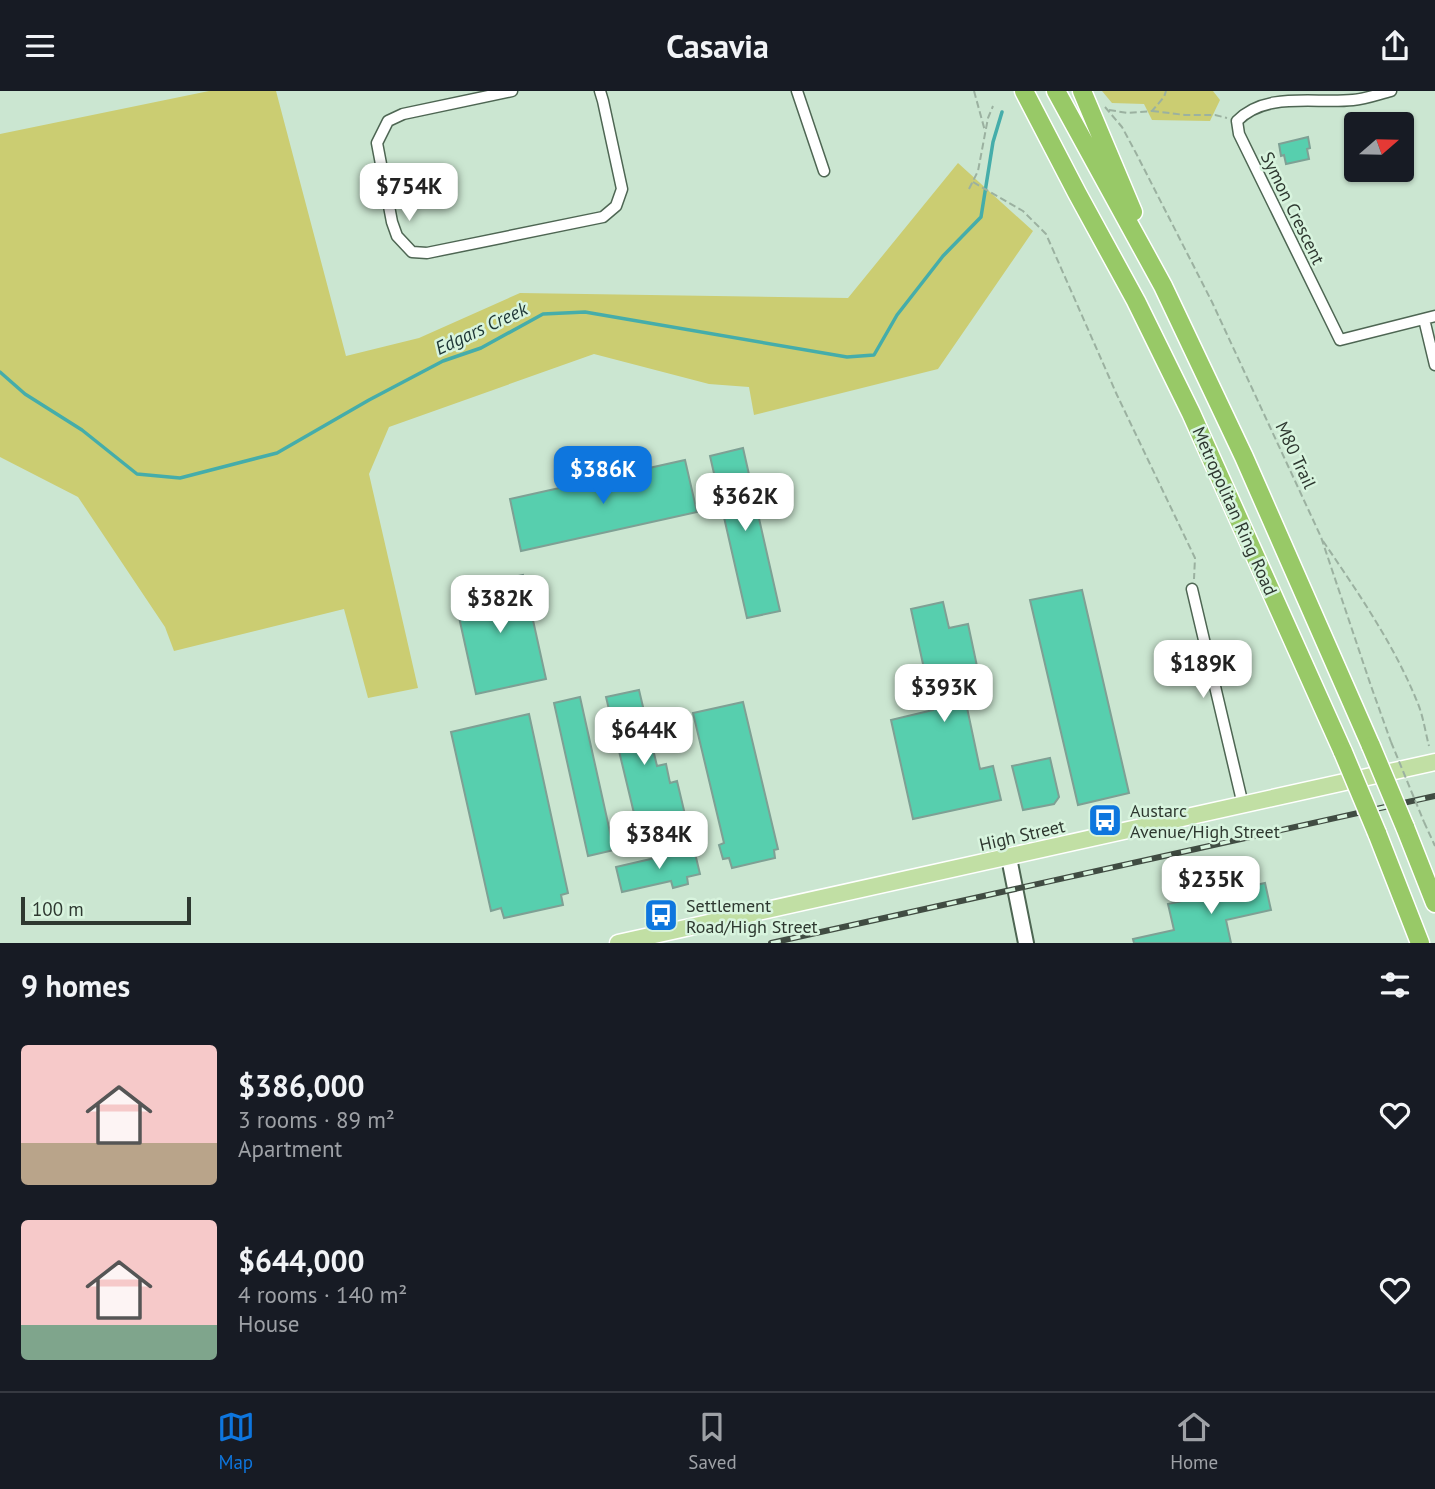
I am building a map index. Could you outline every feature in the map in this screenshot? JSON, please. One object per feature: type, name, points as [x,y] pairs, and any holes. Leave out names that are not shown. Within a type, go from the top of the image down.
[{"type":"highway","name":"Metropolitan Ring Road","points":[[1056,91],[1163,286],[1244,457],[1371,746],[1435,903]]},
{"type":"highway","points":[[1082,91],[1163,286]]},
{"type":"highway","name":"Metropolitan Ring Road","points":[[1025,95],[1136,301],[1191,413],[1343,752],[1420,943]]},
{"type":"main road","name":"High Street","points":[[618,943],[1435,762]]},
{"type":"main road","points":[[1009,857],[1027,943]]},
{"type":"street","points":[[512,91],[403,114],[388,121],[377,143],[392,222],[397,236],[412,252],[427,253],[603,217],[616,206],[621,189],[600,91]]},
{"type":"street","points":[[797,91],[824,171]]},
{"type":"street","points":[[1237,121],[1246,111],[1269,102],[1355,100],[1391,91]]},
{"type":"street","name":"Symon Crescent","points":[[1237,121],[1239,134],[1340,340],[1424,319]]},
{"type":"street","points":[[1435,316],[1424,319],[1435,365]]},
{"type":"street","points":[[1192,589],[1243,805]]},
{"type":"path","points":[[974,91],[985,132]]},
{"type":"path","points":[[1152,111],[1166,91]]},
{"type":"path","name":"M80 Trail","points":[[1103,104],[1122,127],[1212,302],[1321,537],[1391,742],[1435,846]]},
{"type":"path","points":[[970,189],[978,171],[993,106]]},
{"type":"path","points":[[1108,110],[1128,113],[1152,111],[1185,115],[1215,114],[1237,121]]},
{"type":"path","points":[[973,182],[1023,211],[1046,234],[1117,395],[1195,558],[1192,589]]},
{"type":"path","points":[[1321,537],[1393,652],[1417,701],[1430,746]]},
{"type":"shaded area","points":[[209,91],[276,91],[346,356],[419,338],[520,293],[848,298],[958,163],[1033,231],[938,369],[754,415],[749,387],[709,384],[594,354],[389,427],[369,474],[418,688],[368,698],[344,609],[174,651],[165,627],[78,497],[0,457],[0,134]]},
{"type":"shaded area","points":[[1102,91],[1213,91],[1220,100],[1210,121],[1152,120],[1144,104],[1112,103]]},
{"type":"building","points":[[1308,137],[1309,159],[1286,164],[1279,144]]},
{"type":"building","points":[[743,448],[780,611],[747,618],[710,456]]},
{"type":"building","points":[[685,460],[697,512],[521,551],[510,499]]},
{"type":"building","points":[[523,575],[546,679],[476,694],[453,590]]},
{"type":"building","points":[[1082,590],[1129,793],[1078,805],[1030,600]]},
{"type":"building","points":[[943,602],[949,628],[968,624],[984,699],[966,703],[980,769],[993,766],[1001,800],[913,819],[891,720],[933,710],[911,609]]},
{"type":"building","points":[[639,690],[657,766],[666,764],[670,783],[677,781],[687,823],[639,834],[606,697]]},
{"type":"building","points":[[580,697],[614,850],[588,856],[554,703]]},
{"type":"building","points":[[743,702],[778,849],[774,850],[775,858],[732,868],[729,858],[723,859],[719,845],[724,843],[693,713]]},
{"type":"building","points":[[529,714],[568,893],[561,895],[563,905],[504,918],[501,908],[491,911],[451,732]]},
{"type":"building","points":[[1050,758],[1059,797],[1054,804],[1023,810],[1012,766]]},
{"type":"building","points":[[694,849],[700,874],[687,877],[688,884],[673,888],[671,881],[622,892],[616,867]]},
{"type":"building","points":[[1265,883],[1271,910],[1226,920],[1231,943],[1134,943],[1133,939],[1174,930],[1168,904]]},
{"type":"waterway","name":"Edgars Creek","points":[[0,372],[25,394],[82,430],[137,474],[180,478],[277,453],[443,361],[481,348],[543,314],[585,312],[847,357],[874,355],[897,315],[943,256],[981,217],[993,142],[1002,112]]},
{"type":"railway","points":[[771,943],[1435,796]]},
{"type":"place","name":"Austarc Avenue/High Street","points":[[1105,820]]},
{"type":"place","name":"Settlement Road/High Street","points":[[661,915]]}]
